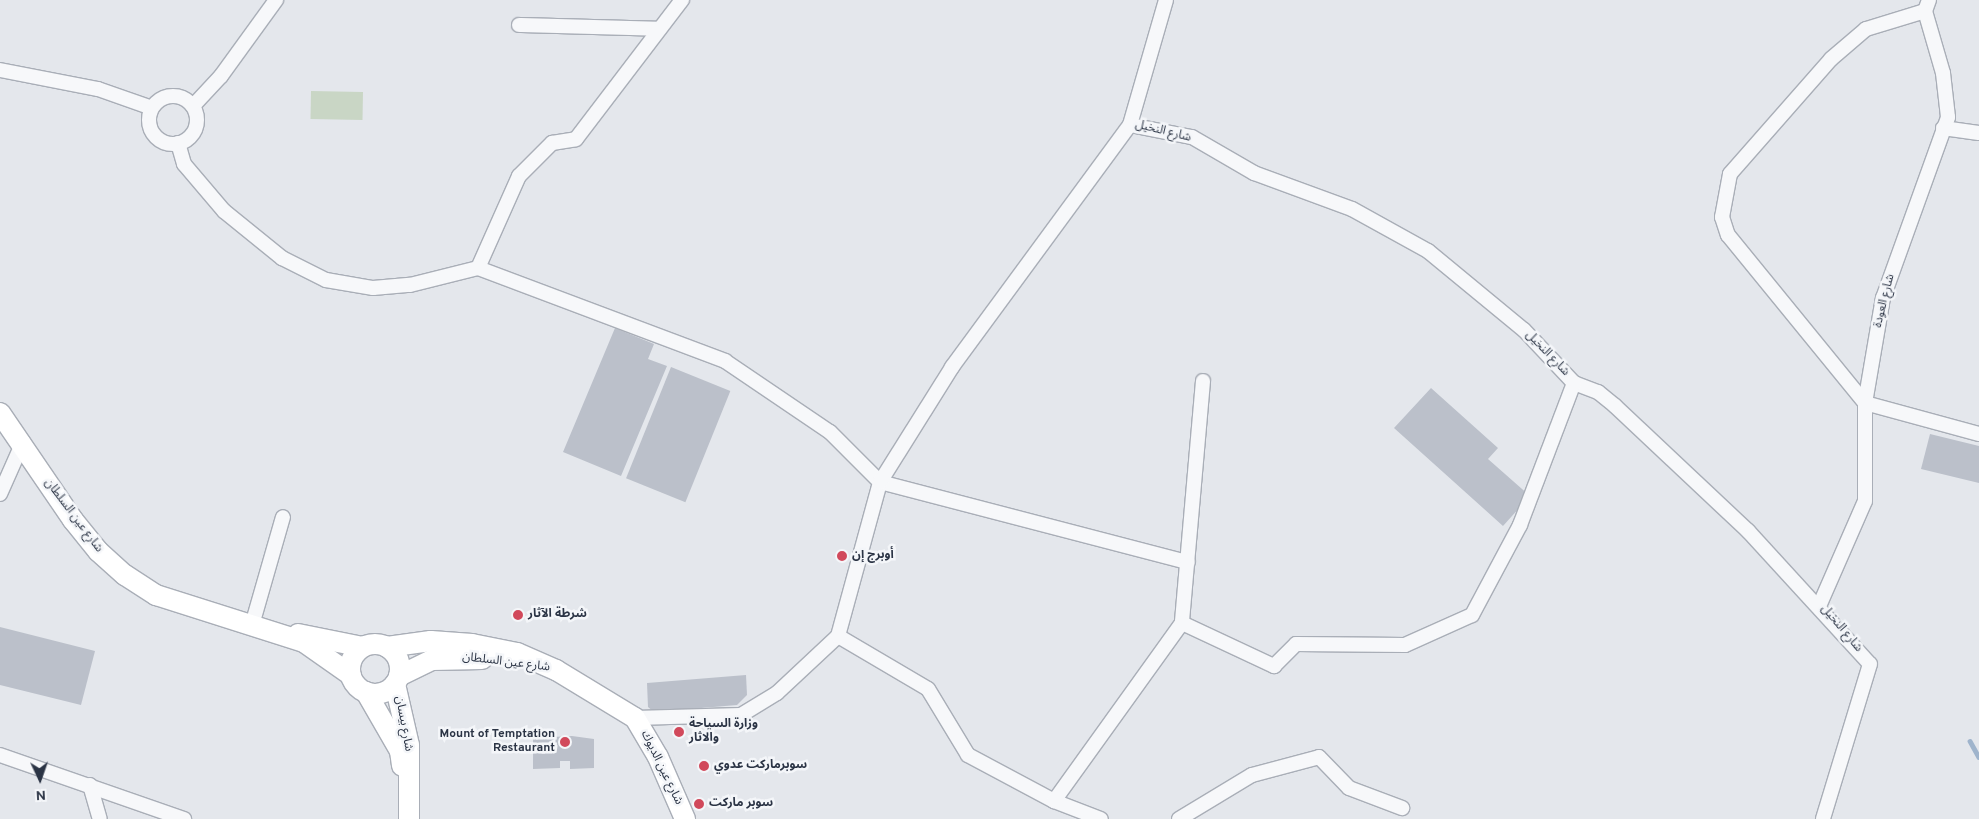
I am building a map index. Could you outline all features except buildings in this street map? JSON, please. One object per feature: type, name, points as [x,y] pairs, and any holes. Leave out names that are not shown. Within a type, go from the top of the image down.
[{"type":"main road","name":"شارع عين السلطان","points":[[0,413],[23,442],[73,520],[98,551],[125,575],[156,595],[304,642],[351,675]]},
{"type":"main road","name":"شارع عين السلطان","points":[[252,624],[363,647]]},
{"type":"main road","name":"شارع عين السلطان","points":[[387,647],[431,641],[472,644],[517,654],[556,670],[635,718]]},
{"type":"main road","points":[[363,647],[387,647],[399,659],[397,680],[382,693],[366,692],[351,675],[352,660],[363,647]]},
{"type":"main road","name":"شارع عين السلطان","points":[[397,680],[432,660],[457,657],[556,670]]},
{"type":"main road","name":"شارع بيسان","points":[[397,680],[409,745],[409,819]]},
{"type":"main road","name":"شارع بيسان","points":[[366,692],[400,750],[408,795]]},
{"type":"main road","name":"شارع عين الديوك","points":[[635,718],[658,757],[685,819]]},
{"type":"street","points":[[192,106],[221,76],[276,0]]},
{"type":"street","points":[[478,268],[519,176],[552,143],[576,139],[682,0]]},
{"type":"street","name":"شارع النخيل","points":[[1166,0],[1130,125],[1192,137],[1254,172],[1352,209],[1428,251],[1524,330],[1574,383],[1598,392],[1615,406],[1820,604],[1870,664],[1823,819]]},
{"type":"street","points":[[1927,6],[1866,29],[1844,46],[1736,166],[1722,201],[1728,235],[1865,403],[1979,434]]},
{"type":"street","name":"شارع العودة","points":[[1820,604],[1865,501],[1865,403],[1883,298],[1943,128],[1949,105],[1927,6]]},
{"type":"street","points":[[519,25],[659,29]]},
{"type":"street","points":[[0,70],[98,89],[152,108]]},
{"type":"street","points":[[152,108],[171,96],[192,106]]},
{"type":"street","points":[[178,143],[196,128],[192,106]]},
{"type":"street","points":[[152,108],[150,124],[156,137],[178,143]]},
{"type":"street","points":[[635,718],[741,715],[777,693],[838,636],[880,482],[952,368],[1130,125]]},
{"type":"street","points":[[1943,128],[1979,133]]},
{"type":"street","points":[[178,143],[184,164],[224,211],[282,258],[326,280],[373,288],[410,285],[478,268],[725,361],[830,432],[880,482],[1188,562]]},
{"type":"street","points":[[1054,801],[1182,623],[1203,381]]},
{"type":"street","points":[[1182,623],[1274,666],[1296,644],[1405,645],[1472,615],[1520,525],[1574,383]]},
{"type":"street","points":[[0,494],[23,442]]},
{"type":"street","points":[[252,624],[283,518]]},
{"type":"street","points":[[838,636],[928,689],[968,755],[1054,801],[1101,819]]},
{"type":"street","points":[[0,755],[184,819]]},
{"type":"street","points":[[1179,819],[1252,775],[1319,756],[1349,788],[1402,808]]},
{"type":"street","points":[[90,785],[100,819]]},
{"type":"green space","points":[[311,91],[363,92],[363,120],[311,119]]},
{"type":"waterway","points":[[1970,741],[1979,757]]},
{"type":"place","name":"أوبرج إن","points":[[842,556]]},
{"type":"place","name":"شرطة الآثار","points":[[518,615]]},
{"type":"place","name":"وزارة السياحة والاثار","points":[[679,732]]},
{"type":"place","name":"Mount of Temptation Restaurant","points":[[565,742]]},
{"type":"place","name":"سوبرماركت عدوي","points":[[704,766]]},
{"type":"place","name":"سوبر ماركت","points":[[699,804]]}]
